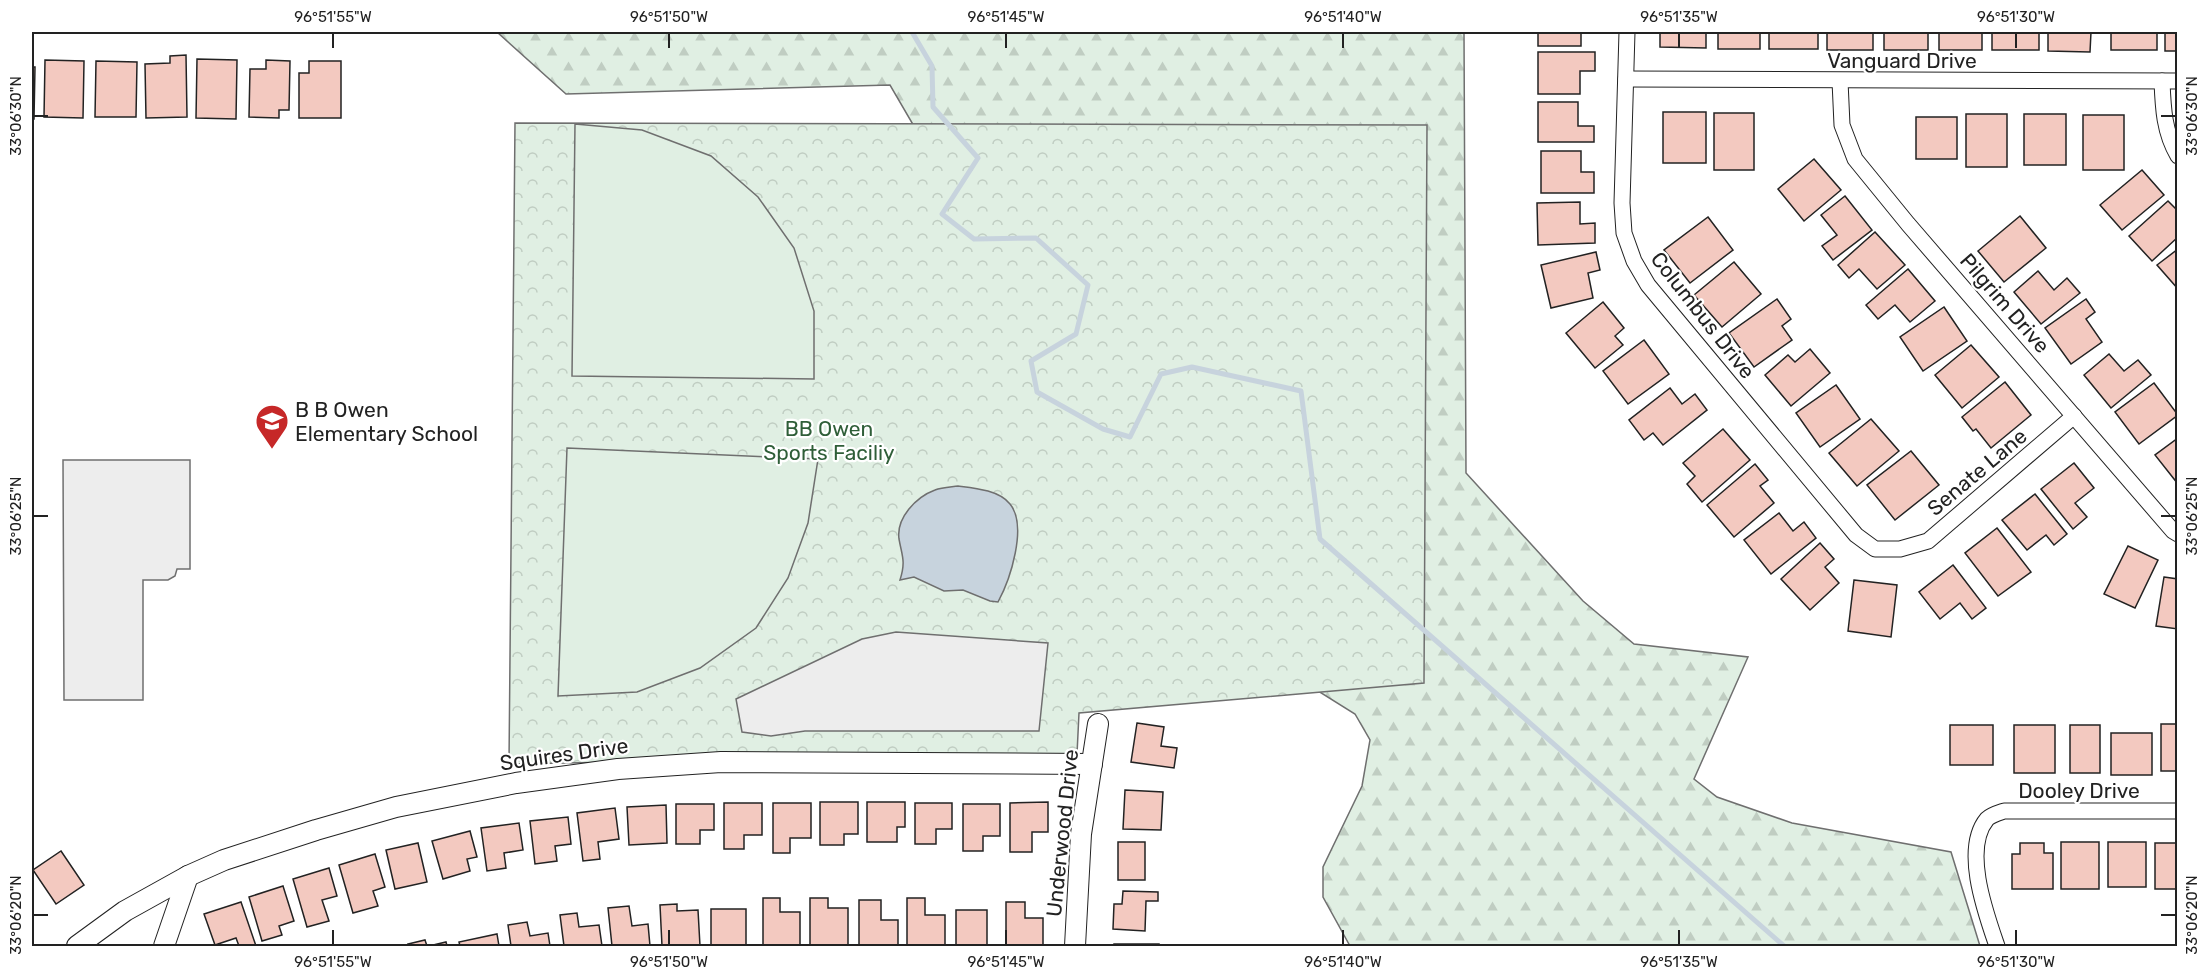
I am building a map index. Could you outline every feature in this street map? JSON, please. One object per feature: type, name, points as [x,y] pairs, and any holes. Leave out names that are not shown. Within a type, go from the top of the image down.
[{"type":"street","name":"Columbus Drive","points":[[1627,32],[1622,203],[1624,234],[1638,269],[1648,285],[1856,535],[1875,549],[1900,549]]},
{"type":"street","name":"Vanguard Drive","points":[[1626,79],[2178,81]]},
{"type":"street","name":"Pilgrim Drive","points":[[1840,81],[1842,125],[1855,159],[1908,224],[2173,531],[2178,534]]},
{"type":"street","points":[[2162,81],[2163,114],[2169,142],[2178,156]]},
{"type":"street","name":"Senate Lane","points":[[1900,549],[1928,541],[2074,416]]},
{"type":"street","name":"Underwood Drive","points":[[1075,946],[1081,834],[1098,724]]},
{"type":"street","name":"Squires Drive","points":[[77,946],[125,911],[188,876],[224,860],[396,807],[516,783],[618,769],[721,762],[1092,764]]},
{"type":"street","name":"Dooley Drive","points":[[1997,946],[1982,902],[1976,861],[1979,833],[1988,817],[2004,811],[2178,811]]},
{"type":"street","points":[[164,946],[188,876]]},
{"type":"green space","points":[[497,32],[1464,32],[1466,473],[1583,601],[1634,644],[1748,657],[1694,779],[1717,797],[1792,823],[1951,852],[1980,946],[1350,946],[1323,897],[1323,867],[1362,786],[1370,740],[1355,714],[1286,671],[936,164],[890,85],[566,94]]},
{"type":"green space","name":"BB Owen Sports Faciliy","points":[[515,123],[1427,125],[1424,683],[1079,713],[1077,754],[509,764]]},
{"type":"green space","points":[[575,124],[642,130],[711,156],[758,197],[794,248],[814,311],[814,379],[572,376]]},
{"type":"green space","points":[[567,448],[818,459],[808,523],[788,578],[756,628],[700,668],[637,692],[558,696]]},
{"type":"shaded area","points":[[63,460],[190,460],[190,569],[177,569],[175,576],[168,580],[143,580],[143,700],[64,700]]},
{"type":"shaded area","points":[[958,486],[986,490],[999,496],[1010,504],[1015,514],[1017,539],[1015,553],[998,602],[963,590],[944,591],[914,577],[900,580],[903,563],[899,531],[904,516],[914,503],[928,493],[941,488]]},
{"type":"shaded area","points":[[896,632],[1048,643],[1039,731],[805,731],[771,736],[742,732],[736,699],[862,639]]},
{"type":"building","points":[[1538,32],[1581,32],[1581,46],[1538,46]]},
{"type":"building","points":[[1660,32],[1706,32],[1706,48],[1660,47]]},
{"type":"building","points":[[1718,32],[1760,32],[1760,49],[1718,49]]},
{"type":"building","points":[[1769,32],[1818,32],[1818,49],[1769,49]]},
{"type":"building","points":[[1827,32],[1873,32],[1873,50],[1827,50]]},
{"type":"building","points":[[1884,32],[1928,32],[1928,50],[1884,50]]},
{"type":"building","points":[[1939,32],[1982,32],[1982,50],[1939,50]]},
{"type":"building","points":[[1992,32],[2039,32],[2039,50],[1992,50]]},
{"type":"building","points":[[2048,32],[2091,32],[2090,52],[2048,51]]},
{"type":"building","points":[[2111,32],[2157,32],[2157,50],[2111,50]]},
{"type":"building","points":[[2165,32],[2178,32],[2178,51],[2165,51]]},
{"type":"building","points":[[1538,52],[1595,52],[1595,71],[1580,71],[1580,94],[1538,94]]},
{"type":"building","points":[[186,55],[187,117],[146,118],[145,64],[170,63],[170,56]]},
{"type":"building","points":[[197,59],[237,60],[236,119],[196,118]]},
{"type":"building","points":[[45,60],[84,61],[83,118],[44,117]]},
{"type":"building","points":[[266,60],[290,61],[289,110],[279,110],[279,118],[249,117],[250,69],[266,69]]},
{"type":"building","points":[[96,61],[137,62],[136,117],[95,117]]},
{"type":"building","points":[[309,61],[341,61],[341,118],[299,118],[299,73],[309,73]]},
{"type":"building","points":[[32,67],[35,67],[34,119],[32,119]]},
{"type":"building","points":[[1538,102],[1578,102],[1578,126],[1594,126],[1594,142],[1538,142]]},
{"type":"building","points":[[1663,112],[1706,112],[1706,163],[1663,163]]},
{"type":"building","points":[[1714,113],[1754,113],[1754,170],[1714,170]]},
{"type":"building","points":[[1966,114],[2007,114],[2007,167],[1966,167]]},
{"type":"building","points":[[2024,114],[2066,114],[2066,165],[2024,165]]},
{"type":"building","points":[[2083,115],[2124,115],[2124,170],[2083,170]]},
{"type":"building","points":[[1916,117],[1957,117],[1957,159],[1916,159]]},
{"type":"building","points":[[1541,151],[1581,151],[1581,172],[1594,172],[1594,193],[1541,193]]},
{"type":"building","points":[[1814,159],[1841,190],[1804,221],[1778,189]]},
{"type":"building","points":[[2142,170],[2164,195],[2122,230],[2100,205]]},
{"type":"building","points":[[1845,196],[1872,230],[1833,260],[1822,246],[1837,235],[1821,215]]},
{"type":"building","points":[[2168,201],[2178,211],[2178,237],[2152,261],[2129,236]]},
{"type":"building","points":[[1580,202],[1580,224],[1595,223],[1595,243],[1538,245],[1537,203]]},
{"type":"building","points":[[2020,216],[2046,248],[2004,282],[1978,251]]},
{"type":"building","points":[[1708,217],[1733,250],[1690,283],[1664,250]]},
{"type":"building","points":[[1875,232],[1905,265],[1877,289],[1859,269],[1849,278],[1838,265]]},
{"type":"building","points":[[2178,249],[2178,289],[2157,265]]},
{"type":"building","points":[[1596,252],[1600,270],[1588,273],[1593,298],[1551,308],[1541,265]]},
{"type":"building","points":[[1734,262],[1761,294],[1722,327],[1694,295]]},
{"type":"building","points":[[1908,269],[1935,301],[1910,322],[1895,305],[1878,319],[1866,305]]},
{"type":"building","points":[[2038,271],[2054,290],[2067,278],[2080,293],[2041,324],[2014,292]]},
{"type":"building","points":[[1777,299],[1791,319],[1782,326],[1792,340],[1754,367],[1729,333]]},
{"type":"building","points":[[2086,299],[2095,312],[2086,319],[2102,342],[2071,364],[2045,328]]},
{"type":"building","points":[[1603,302],[1624,328],[1615,336],[1623,345],[1595,368],[1566,333]]},
{"type":"building","points":[[1944,307],[1967,341],[1923,371],[1900,337]]},
{"type":"building","points":[[1644,340],[1669,374],[1628,404],[1603,371]]},
{"type":"building","points":[[1971,345],[1999,377],[1962,408],[1935,375]]},
{"type":"building","points":[[1810,349],[1830,373],[1791,406],[1765,375],[1788,355],[1795,362]]},
{"type":"building","points":[[2109,354],[2124,371],[2138,360],[2151,375],[2111,408],[2084,375]]},
{"type":"building","points":[[2005,382],[2031,415],[1991,448],[1976,429],[1973,431],[1962,417]]},
{"type":"building","points":[[2154,383],[2178,415],[2139,444],[2115,412]]},
{"type":"building","points":[[1836,385],[1860,419],[1820,447],[1796,413]]},
{"type":"building","points":[[1670,388],[1682,404],[1695,394],[1707,410],[1663,445],[1653,433],[1644,440],[1629,420]]},
{"type":"building","points":[[1871,419],[1899,451],[1857,486],[1829,453]]},
{"type":"building","points":[[1723,429],[1750,460],[1702,502],[1687,484],[1695,476],[1683,463]]},
{"type":"building","points":[[2178,438],[2178,484],[2155,455]]},
{"type":"building","points":[[1911,451],[1939,485],[1895,520],[1867,485]]},
{"type":"building","points":[[2074,463],[2094,488],[2075,503],[2087,517],[2073,529],[2041,489]]},
{"type":"building","points":[[1755,464],[1768,480],[1760,486],[1774,503],[1734,537],[1707,505]]},
{"type":"building","points":[[2035,494],[2067,534],[2054,545],[2046,535],[2027,550],[2002,520]]},
{"type":"building","points":[[1779,513],[1793,531],[1804,522],[1816,538],[1771,574],[1744,540]]},
{"type":"building","points":[[1997,528],[2031,572],[1998,596],[1965,553]]},
{"type":"building","points":[[1820,543],[1834,559],[1825,567],[1839,583],[1810,610],[1781,579]]},
{"type":"building","points":[[2128,546],[2158,560],[2135,608],[2104,594]]},
{"type":"building","points":[[1953,565],[1986,608],[1972,619],[1960,603],[1940,619],[1919,592]]},
{"type":"building","points":[[2164,577],[2178,579],[2178,629],[2156,626]]},
{"type":"building","points":[[1854,580],[1897,585],[1891,637],[1848,631]]},
{"type":"building","points":[[1137,723],[1164,727],[1161,746],[1177,748],[1174,768],[1131,762]]},
{"type":"building","points":[[2161,724],[2178,724],[2178,771],[2161,771]]},
{"type":"building","points":[[1950,725],[1993,725],[1993,765],[1950,765]]},
{"type":"building","points":[[2014,725],[2055,725],[2055,773],[2014,773]]},
{"type":"building","points":[[2070,725],[2100,725],[2100,773],[2070,773]]},
{"type":"building","points":[[2111,733],[2152,733],[2152,775],[2111,775]]},
{"type":"building","points":[[1125,790],[1163,792],[1161,830],[1123,829]]},
{"type":"building","points":[[820,802],[858,802],[858,834],[844,834],[844,845],[820,845]]},
{"type":"building","points":[[867,802],[905,802],[905,827],[897,827],[897,842],[867,842]]},
{"type":"building","points":[[1048,802],[1048,832],[1032,832],[1032,852],[1010,852],[1010,803]]},
{"type":"building","points":[[724,803],[762,803],[762,835],[744,835],[744,849],[724,849]]},
{"type":"building","points":[[773,803],[811,803],[811,838],[790,838],[790,853],[773,853]]},
{"type":"building","points":[[915,803],[952,803],[952,829],[936,829],[936,844],[915,844]]},
{"type":"building","points":[[676,804],[714,804],[714,830],[700,830],[700,844],[676,844]]},
{"type":"building","points":[[963,804],[1000,804],[1000,836],[983,836],[983,851],[963,851]]},
{"type":"building","points":[[666,805],[667,843],[629,845],[627,807]]},
{"type":"building","points":[[615,808],[619,839],[598,842],[600,859],[583,861],[577,813]]},
{"type":"building","points":[[568,817],[571,844],[555,846],[557,861],[535,864],[530,821]]},
{"type":"building","points":[[519,823],[523,850],[504,853],[506,868],[487,871],[481,828]]},
{"type":"building","points":[[470,831],[477,857],[467,859],[470,871],[443,879],[432,841]]},
{"type":"building","points":[[1118,842],[1145,842],[1145,880],[1118,880]]},
{"type":"building","points":[[2061,842],[2099,842],[2099,889],[2061,889]]},
{"type":"building","points":[[2108,842],[2146,842],[2146,887],[2108,887]]},
{"type":"building","points":[[418,843],[427,882],[395,889],[386,850]]},
{"type":"building","points":[[2020,843],[2044,843],[2044,853],[2053,853],[2053,889],[2012,889],[2012,854],[2020,854]]},
{"type":"building","points":[[2155,843],[2178,843],[2178,889],[2155,889]]},
{"type":"building","points":[[61,851],[84,885],[56,904],[33,870]]},
{"type":"building","points":[[375,854],[385,887],[373,891],[378,906],[353,913],[339,865]]},
{"type":"building","points":[[329,868],[337,896],[322,900],[329,921],[307,927],[293,879]]},
{"type":"building","points":[[283,886],[294,921],[279,926],[282,935],[262,941],[249,897]]},
{"type":"building","points":[[1123,891],[1158,892],[1158,901],[1146,901],[1145,931],[1113,929],[1114,904],[1122,904]]},
{"type":"building","points":[[763,898],[780,898],[780,912],[800,912],[800,946],[763,946]]},
{"type":"building","points":[[810,898],[828,898],[828,908],[848,908],[848,946],[810,946]]},
{"type":"building","points":[[907,898],[925,898],[925,915],[945,915],[945,946],[907,946]]},
{"type":"building","points":[[859,900],[881,900],[881,920],[898,920],[898,946],[859,946]]},
{"type":"building","points":[[241,902],[256,946],[239,946],[236,938],[215,945],[204,914]]},
{"type":"building","points":[[1006,902],[1025,902],[1025,918],[1043,918],[1043,946],[1006,946]]},
{"type":"building","points":[[677,904],[677,911],[698,910],[700,946],[662,946],[660,905]]},
{"type":"building","points":[[629,906],[632,926],[648,924],[650,946],[612,946],[608,908]]},
{"type":"building","points":[[711,909],[746,909],[746,946],[711,946]]},
{"type":"building","points":[[956,910],[987,910],[987,946],[956,946]]},
{"type":"building","points":[[577,913],[579,927],[599,925],[602,946],[564,946],[560,915]]},
{"type":"building","points":[[527,922],[530,936],[548,933],[550,946],[511,946],[508,925]]},
{"type":"building","points":[[497,934],[499,946],[460,946],[459,942]]},
{"type":"building","points":[[425,940],[427,946],[409,946],[408,944]]},
{"type":"building","points":[[446,942],[447,946],[429,946]]},
{"type":"building","points":[[1114,944],[1159,944],[1159,946],[1114,946]]},
{"type":"waterway","points":[[912,32],[932,66],[933,107],[978,158],[942,214],[974,239],[1036,238],[1088,285],[1076,334],[1031,361],[1037,392],[1103,429],[1130,437],[1161,374],[1192,367],[1301,391],[1320,539],[1784,946]]},
{"type":"place","name":"B B Owen Elementary School","points":[[272,450]]}]
